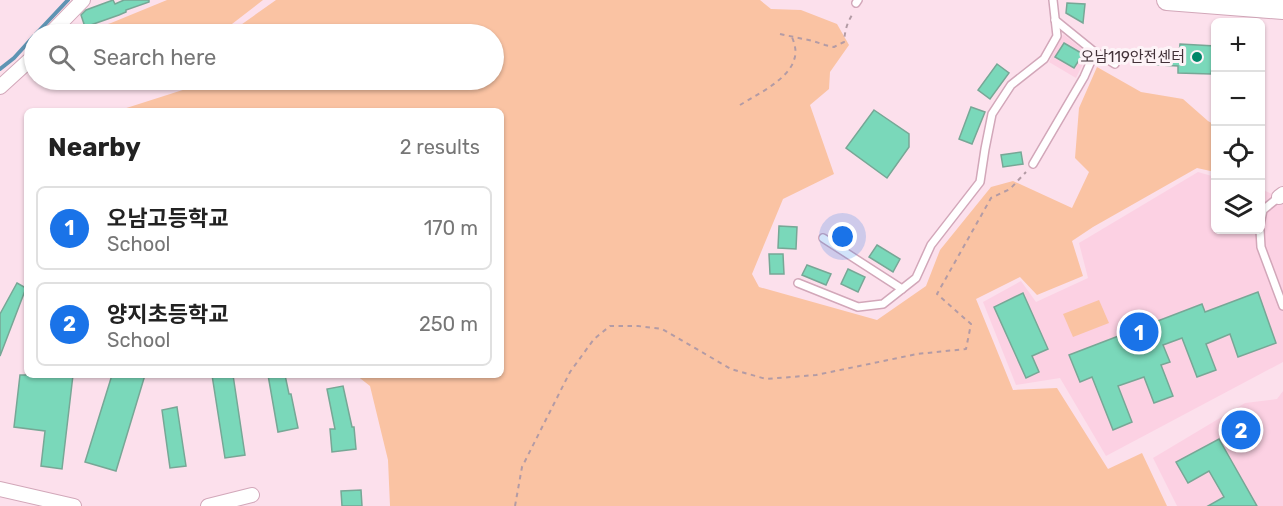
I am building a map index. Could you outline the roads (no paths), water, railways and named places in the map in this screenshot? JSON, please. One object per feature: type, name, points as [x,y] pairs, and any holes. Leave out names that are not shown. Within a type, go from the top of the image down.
[{"type":"main road","points":[[1167,0],[1283,9]]},
{"type":"street","points":[[60,24],[83,0]]},
{"type":"street","points":[[0,87],[24,65]]},
{"type":"street","points":[[0,489],[74,506]]},
{"type":"street","points":[[208,506],[252,495]]},
{"type":"lane","points":[[798,283],[858,307],[883,304],[916,278],[931,244],[980,182],[992,114],[1011,85],[1044,59],[1057,36],[1053,0]]},
{"type":"lane","points":[[1055,20],[1095,52],[1115,64]]},
{"type":"lane","points":[[1033,164],[1084,77],[1095,52]]},
{"type":"lane","points":[[1265,208],[1281,195]]},
{"type":"lane","points":[[1261,234],[1262,247],[1283,306]]},
{"type":"lane","points":[[823,238],[902,289]]},
{"type":"waterway","points":[[45,24],[68,0]]},
{"type":"waterway","points":[[0,69],[24,47]]},
{"type":"place","name":"오남119안전센터","points":[[1197,57]]},
{"type":"place","name":"오남고등학교","points":[[1139,332]]},
{"type":"place","name":"양지초등학교","points":[[1241,430]]}]
